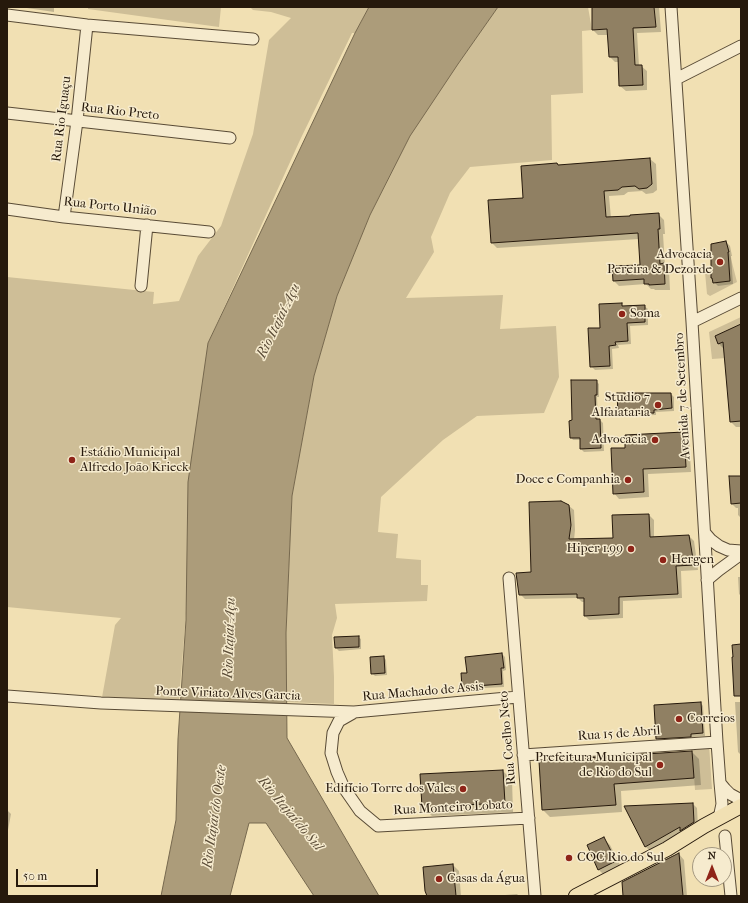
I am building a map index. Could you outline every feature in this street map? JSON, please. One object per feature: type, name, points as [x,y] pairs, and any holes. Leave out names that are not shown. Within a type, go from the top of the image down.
[{"type":"main road","points":[[576,896],[667,849],[704,826],[741,806]]},
{"type":"street","name":"Avenida 7 de Setembro","points":[[671,7],[722,804],[719,818]]},
{"type":"street","points":[[7,15],[87,25],[253,39]]},
{"type":"street","name":"Rua Rio Iguaçu","points":[[64,216],[77,121],[87,25]]},
{"type":"street","points":[[676,79],[741,46]]},
{"type":"street","name":"Rua Rio Preto","points":[[7,113],[230,138]]},
{"type":"street","name":"Rua Porto União","points":[[7,209],[209,232]]},
{"type":"street","points":[[141,286],[147,225]]},
{"type":"street","points":[[692,322],[741,298]]},
{"type":"street","points":[[705,533],[719,546],[728,550],[741,551]]},
{"type":"street","points":[[708,580],[741,554]]},
{"type":"street","name":"Rua Coelho Neto","points":[[509,578],[535,896]]},
{"type":"street","name":"Ponte Viriato Alves Garcia","points":[[7,696],[101,704],[354,712]]},
{"type":"street","name":"Rua Machado de Assis","points":[[354,712],[518,697]]},
{"type":"street","name":"Rua Monteiro Lobato","points":[[354,712],[339,721],[333,733],[331,753],[344,788],[360,811],[378,826],[529,818]]},
{"type":"street","name":"Rua 15 de Abril","points":[[523,755],[717,742]]},
{"type":"street","points":[[720,783],[730,794],[741,800]]},
{"type":"street","points":[[725,836],[731,896]]},
{"type":"shaded area","points":[[88,7],[221,7],[219,27],[88,9]]},
{"type":"shaded area","points":[[250,7],[369,7],[355,33],[352,33],[300,140],[208,343],[179,700],[101,703],[115,625],[121,618],[7,607],[7,277],[154,292],[153,304],[179,301],[198,256],[221,226],[253,134],[269,40],[291,18],[271,12],[253,10]]},
{"type":"shaded area","points":[[498,7],[588,7],[592,30],[582,31],[583,93],[551,95],[552,160],[470,167],[450,193],[431,237],[434,252],[406,298],[503,295],[500,329],[556,326],[559,377],[544,413],[477,416],[443,440],[381,497],[378,532],[398,534],[396,558],[421,560],[421,585],[428,585],[427,601],[335,604],[337,618],[332,635],[334,704],[287,702],[286,633],[292,496],[314,376],[337,296],[370,215],[410,136]]},
{"type":"shaded area","name":"Advocacia Pereira & Dezorde","points":[[727,243],[737,282],[710,296],[707,294],[705,272],[711,271],[711,244]]},
{"type":"shaded area","points":[[741,317],[741,357],[712,359],[709,332]]},
{"type":"shaded area","points":[[709,744],[712,789],[695,790],[692,746]]},
{"type":"water","points":[[369,7],[498,7],[410,136],[370,215],[337,296],[314,376],[292,496],[286,633],[287,738],[379,896],[314,896],[266,823],[249,823],[230,896],[161,896],[176,820],[178,739],[186,620],[188,482],[208,343],[355,33]]},
{"type":"building","points":[[592,7],[654,7],[656,27],[633,28],[635,65],[642,65],[643,85],[619,86],[618,57],[609,57],[607,29],[592,30]]},
{"type":"building","points":[[650,158],[652,184],[647,188],[639,189],[635,186],[622,187],[618,190],[604,191],[606,217],[659,213],[660,229],[658,229],[660,264],[664,263],[665,284],[644,284],[644,279],[613,281],[612,266],[640,265],[638,233],[491,243],[488,200],[523,198],[521,166],[557,163],[558,165]]},
{"type":"building","name":"Advocacia Pereira & Dezorde","points":[[726,241],[729,252],[730,281],[713,283],[711,278],[711,244]]},
{"type":"building","points":[[622,303],[622,306],[645,305],[645,322],[627,323],[628,341],[615,342],[616,345],[609,346],[610,366],[590,367],[588,328],[600,328],[599,304]]},
{"type":"building","points":[[741,324],[741,421],[730,422],[723,342],[718,344],[715,336]]},
{"type":"building","points":[[571,380],[597,380],[597,395],[595,395],[596,419],[600,419],[601,448],[580,449],[580,438],[570,438],[569,421],[572,420]]},
{"type":"building","points":[[617,393],[671,393],[672,408],[654,410],[654,413],[618,414]]},
{"type":"building","name":"Doce e Companhia","points":[[684,432],[686,467],[643,469],[644,492],[613,494],[611,448],[625,448],[625,435]]},
{"type":"building","points":[[729,476],[741,476],[741,503],[731,504]]},
{"type":"building","name":"Hergen","points":[[561,501],[569,505],[571,525],[569,539],[613,538],[612,515],[649,514],[650,537],[689,535],[694,565],[676,566],[678,594],[619,597],[619,614],[584,616],[584,598],[577,598],[577,594],[519,595],[516,573],[531,572],[529,502]]},
{"type":"building","points":[[359,636],[359,647],[335,648],[334,637]]},
{"type":"building","points":[[741,644],[741,696],[734,696],[732,645]]},
{"type":"building","points":[[502,653],[504,668],[501,668],[502,684],[462,687],[461,673],[467,673],[465,657]]},
{"type":"building","points":[[384,656],[385,673],[371,674],[370,657]]},
{"type":"building","name":"Correios","points":[[701,702],[703,733],[691,734],[691,737],[656,739],[654,705]]},
{"type":"building","points":[[692,751],[694,778],[614,784],[616,805],[542,810],[539,761]]},
{"type":"building","name":"Edifício Torre dos Vales","points":[[503,770],[505,803],[422,807],[420,774]]},
{"type":"building","points":[[693,803],[694,822],[680,831],[680,827],[645,847],[624,806]]},
{"type":"building","points":[[604,837],[616,861],[598,870],[587,845]]},
{"type":"building","points":[[679,853],[683,896],[623,896],[622,882]]},
{"type":"building","name":"Casas da Água","points":[[453,864],[456,896],[427,896],[425,891],[423,867]]},
{"type":"place","name":"Advocacia Pereira & Dezorde","points":[[720,262]]},
{"type":"place","name":"Soma","points":[[622,314]]},
{"type":"place","name":"Studio 7 Alfaiataria","points":[[658,405]]},
{"type":"place","name":"Advocacia","points":[[655,440]]},
{"type":"place","name":"Estádio Municipal Alfredo João Krieck","points":[[72,460]]},
{"type":"place","name":"Doce e Companhia","points":[[628,480]]},
{"type":"place","name":"Hiper 1.99","points":[[631,549]]},
{"type":"place","name":"Hergen","points":[[663,560]]},
{"type":"place","name":"Correios","points":[[679,719]]},
{"type":"place","name":"Prefeitura Municipal de Rio do Sul","points":[[660,765]]},
{"type":"place","name":"Edifício Torre dos Vales","points":[[463,789]]},
{"type":"place","name":"COC Rio do Sul","points":[[569,858]]},
{"type":"place","name":"Casas da Água","points":[[439,879]]},
{"type":"water label","name":"Rio Itajaí-Açu","points":[[279,321]]},
{"type":"water label","name":"Rio Itajaí-Açu","points":[[230,638]]},
{"type":"water label","name":"Rio Itajaí do Sul","points":[[290,814]]},
{"type":"water label","name":"Rio Itajaí do Oeste","points":[[215,817]]}]
